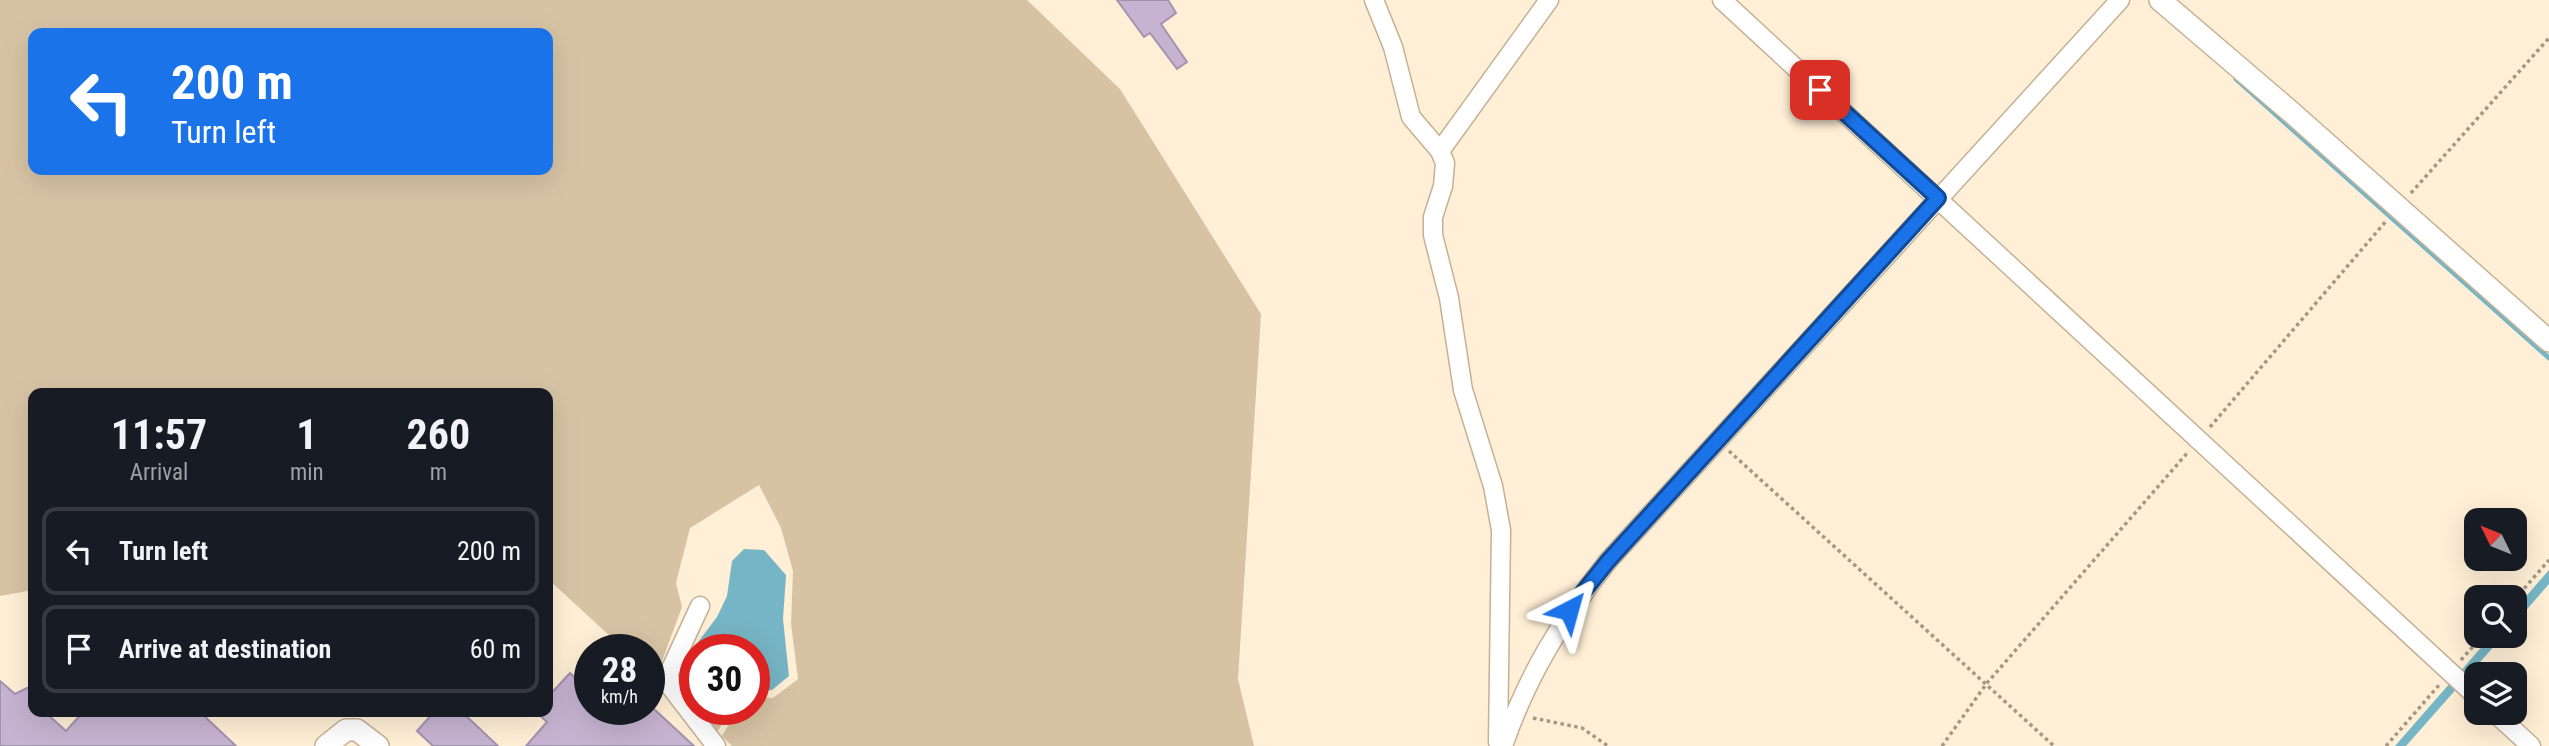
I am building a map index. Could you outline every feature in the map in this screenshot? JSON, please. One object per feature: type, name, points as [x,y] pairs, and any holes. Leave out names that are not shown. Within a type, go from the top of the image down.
[{"type":"street","points":[[1374,0],[1393,47],[1412,117],[1440,151],[1445,163],[1443,186],[1433,217],[1433,235],[1449,298],[1463,390],[1493,486],[1501,530],[1501,746]]},
{"type":"street","points":[[1440,151],[1456,133],[1549,0]]},
{"type":"street","points":[[1722,0],[2461,682]]},
{"type":"street","points":[[1501,746],[1533,670],[1569,610],[1717,440],[2120,0]]},
{"type":"street","points":[[2160,0],[2394,212],[2549,341]]},
{"type":"street","points":[[700,606],[669,673],[670,686],[716,746]]},
{"type":"street","points":[[2508,725],[2531,746]]},
{"type":"street","points":[[326,746],[346,730],[357,730],[378,746]]},
{"type":"path","points":[[1942,746],[1987,684],[2394,212],[2549,38]]},
{"type":"path","points":[[1717,440],[2054,746]]},
{"type":"path","points":[[2527,585],[2549,560]]},
{"type":"path","points":[[2386,746],[2461,682],[2477,648]]},
{"type":"path","points":[[1514,714],[1582,728],[1608,746]]},
{"type":"shaded area","points":[[0,0],[1027,0],[1120,89],[1261,314],[1238,679],[1254,746],[732,746],[722,736],[729,725],[770,725],[770,698],[798,679],[791,624],[793,571],[781,528],[759,485],[690,528],[676,583],[682,607],[665,653],[665,634],[608,634],[553,584],[553,388],[28,388],[28,591],[0,596]]},
{"type":"shaded area","points":[[711,725],[722,725],[717,732]]},
{"type":"water","points":[[744,549],[764,550],[786,575],[783,619],[789,676],[772,690],[770,634],[704,634],[717,617],[727,596],[732,561]]},
{"type":"water","points":[[2549,570],[2549,584],[2527,609],[2527,595]]},
{"type":"water","points":[[2481,648],[2493,648],[2480,662],[2468,662]]},
{"type":"water","points":[[2464,667],[2464,680],[2406,746],[2395,746]]},
{"type":"building","points":[[1117,0],[1168,0],[1176,13],[1161,24],[1187,62],[1177,69],[1150,33],[1144,37]]},
{"type":"building","points":[[570,673],[574,677],[574,725],[665,725],[665,719],[694,746],[526,746],[547,722],[542,717],[553,717],[553,692]]},
{"type":"building","points":[[0,681],[15,694],[28,688],[28,717],[51,717],[66,731],[79,717],[205,717],[236,746],[0,746]]},
{"type":"building","points":[[430,717],[467,717],[498,746],[433,746],[417,731]]},
{"type":"waterway","points":[[2236,79],[2549,358]]},
{"type":"route","points":[[1569,610],[1608,561],[1938,198],[1820,90]]}]
